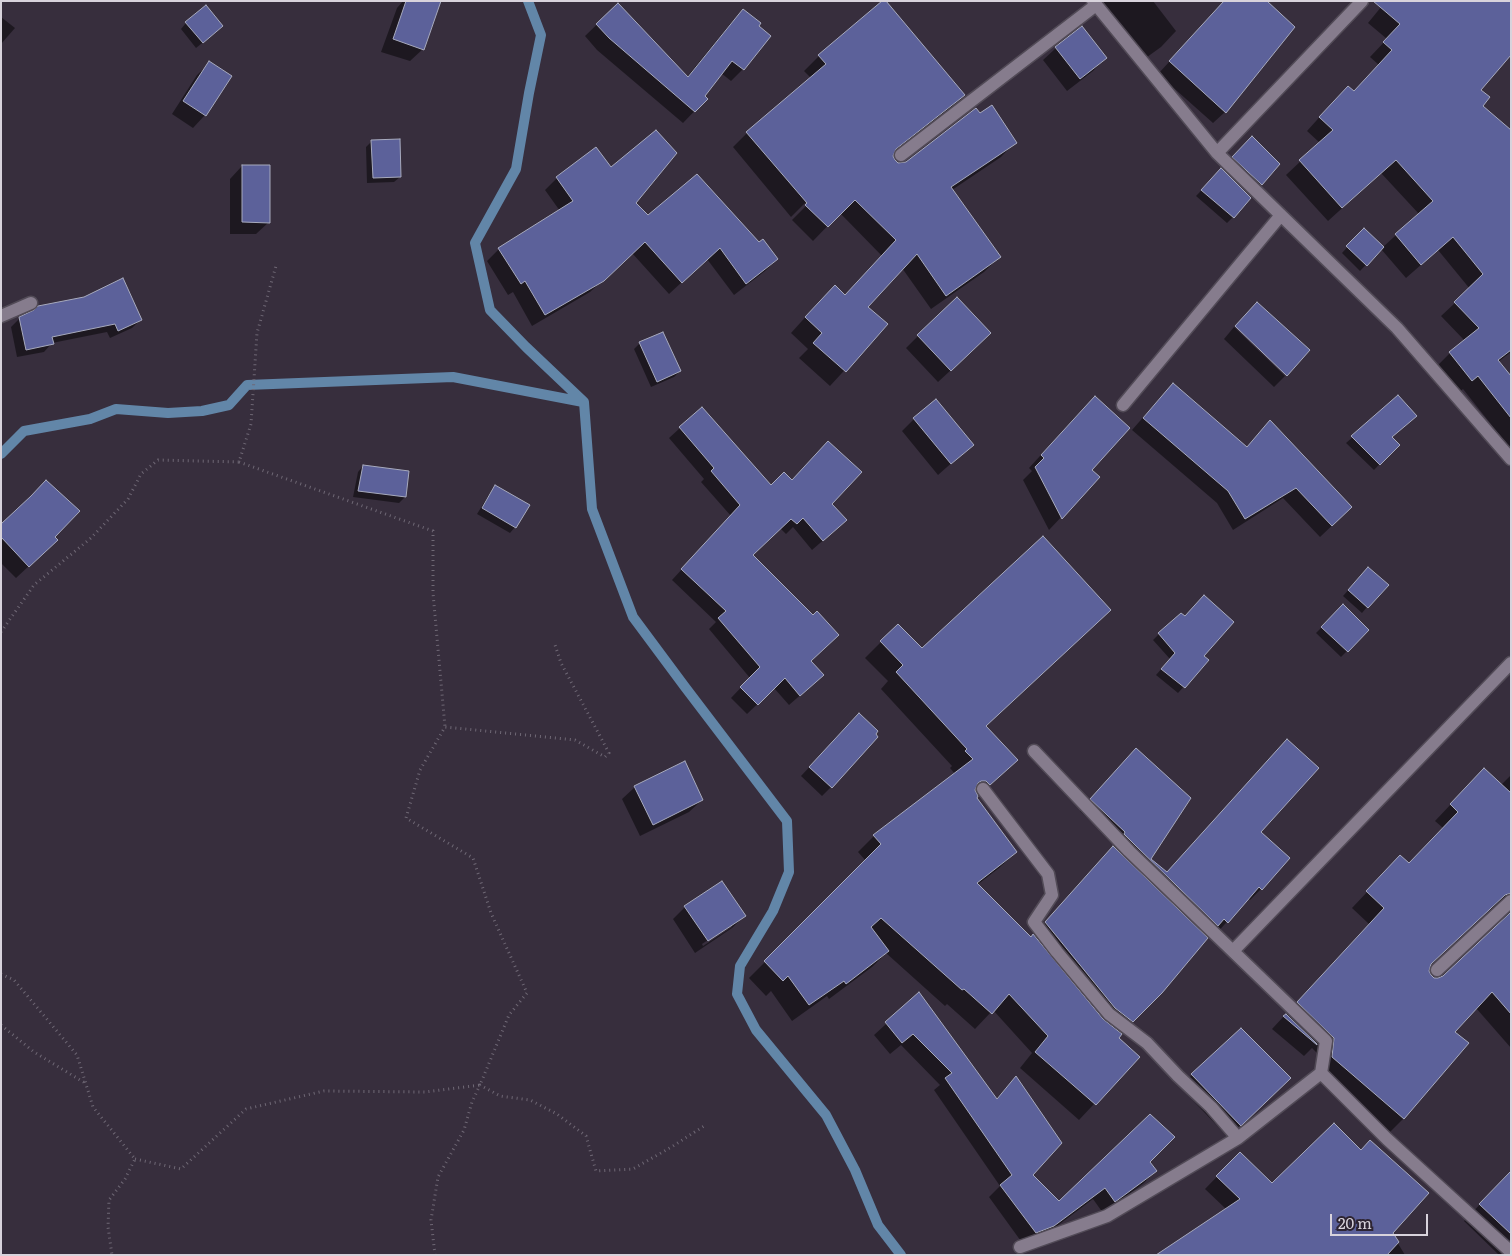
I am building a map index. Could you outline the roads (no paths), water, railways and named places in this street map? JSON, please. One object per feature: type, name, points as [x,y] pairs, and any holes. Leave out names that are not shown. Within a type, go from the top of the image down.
[{"type":"street","points":[[1217,153],[1362,1]]},
{"type":"street","points":[[901,155],[1094,3],[1217,153],[1397,328],[1511,459]]},
{"type":"street","points":[[1122,404],[1281,215]]},
{"type":"street","points":[[1,316],[31,303]]},
{"type":"street","points":[[1233,951],[1511,663]]},
{"type":"street","points":[[1020,1247],[1107,1216],[1238,1138],[1322,1073],[1326,1041],[1129,851],[1034,751]]},
{"type":"street","points":[[983,789],[1048,874],[1052,895],[1034,922],[1056,952],[1108,1014],[1147,1043],[1211,1107],[1238,1138]]},
{"type":"street","points":[[1437,970],[1511,901]]},
{"type":"street","points":[[1322,1073],[1387,1139],[1511,1252]]},
{"type":"waterway","points":[[528,1],[541,35],[516,169],[475,243],[490,310],[584,402],[592,509],[633,617],[787,821],[789,872],[773,911],[740,966],[737,994],[756,1030],[826,1115],[855,1170],[878,1225],[901,1255]]},
{"type":"waterway","points":[[1,454],[24,431],[90,419],[116,409],[168,413],[202,411],[229,405],[247,385],[453,377],[583,402]]}]
